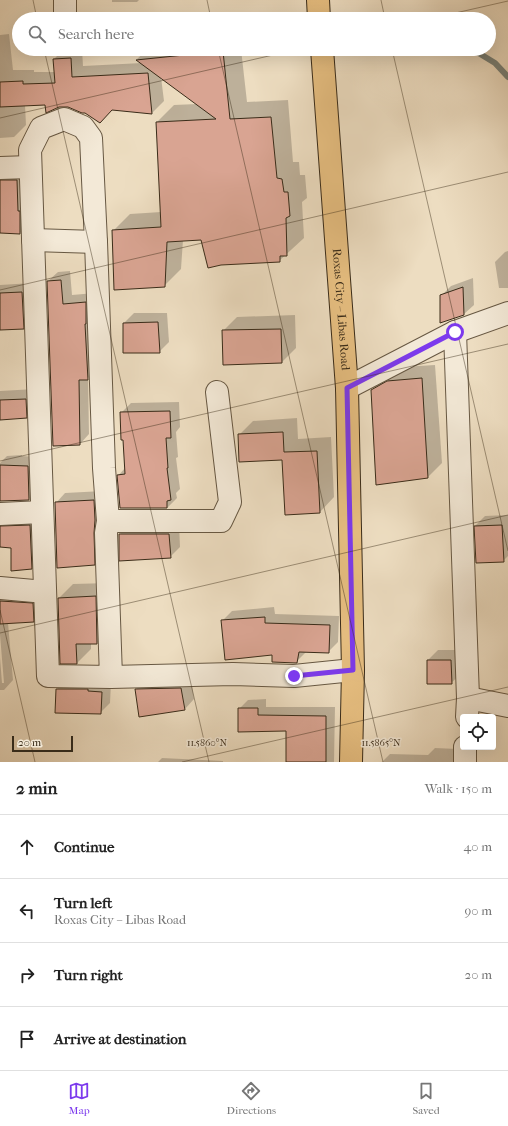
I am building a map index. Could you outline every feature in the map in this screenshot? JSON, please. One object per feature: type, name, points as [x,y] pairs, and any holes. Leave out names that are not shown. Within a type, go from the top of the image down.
[{"type":"main road","points":[[318,0],[319,12]]},
{"type":"main road","name":"Roxas City – Libas Road","points":[[323,56],[347,388],[353,670],[351,762]]},
{"type":"street","points":[[65,0],[65,12]]},
{"type":"street","points":[[111,677],[106,533],[108,521],[104,468],[91,138],[83,127],[64,119],[41,128],[30,150],[48,676],[111,677],[233,674],[294,676],[353,670]]},
{"type":"street","points":[[0,168],[30,167]]},
{"type":"street","points":[[33,240],[96,242]]},
{"type":"street","points":[[347,388],[455,332],[508,314]]},
{"type":"street","points":[[455,332],[467,708],[508,706]]},
{"type":"street","points":[[108,521],[221,521],[230,502],[217,392]]},
{"type":"street","points":[[0,514],[42,512]]},
{"type":"street","points":[[0,588],[45,592]]},
{"type":"street","points":[[464,762],[465,750]]},
{"type":"building","points":[[175,56],[224,56],[230,119],[271,117],[277,178],[282,179],[284,192],[288,192],[290,216],[286,218],[287,256],[280,256],[280,262],[221,265],[208,268],[201,240],[167,242],[165,287],[114,290],[112,230],[161,227],[156,122],[216,119],[136,60]]},
{"type":"building","points":[[71,58],[72,77],[148,73],[152,114],[112,110],[100,123],[85,113],[68,107],[59,107],[46,113],[45,105],[0,107],[0,82],[23,81],[23,84],[55,83],[53,59]]},
{"type":"building","points":[[0,180],[17,180],[18,211],[20,211],[20,234],[0,233]]},
{"type":"building","points":[[61,280],[63,304],[86,302],[85,324],[88,380],[79,380],[80,445],[53,446],[47,281]]},
{"type":"building","points":[[463,287],[464,315],[440,323],[440,295]]},
{"type":"building","points":[[22,292],[24,329],[0,330],[0,293]]},
{"type":"building","points":[[158,322],[160,353],[123,353],[123,323]]},
{"type":"building","points":[[281,329],[282,363],[223,365],[222,330]]},
{"type":"building","points":[[422,378],[428,478],[376,485],[371,390],[387,381]]},
{"type":"building","points":[[26,399],[27,418],[0,420],[0,400]]},
{"type":"building","points":[[170,411],[171,438],[166,438],[167,468],[171,500],[167,501],[167,508],[120,508],[117,475],[125,474],[123,440],[121,440],[120,412]]},
{"type":"building","points":[[283,432],[284,452],[317,451],[320,513],[285,515],[282,460],[239,462],[238,434]]},
{"type":"building","points":[[0,465],[28,466],[29,500],[0,501]]},
{"type":"building","points":[[94,500],[95,565],[57,568],[55,502]]},
{"type":"building","points":[[30,525],[32,569],[11,571],[11,548],[0,547],[0,526]]},
{"type":"building","points":[[502,525],[504,562],[476,563],[474,526]]},
{"type":"building","points":[[119,534],[169,534],[171,558],[119,561]]},
{"type":"building","points":[[96,596],[97,644],[76,644],[77,664],[60,664],[58,598]]},
{"type":"building","points":[[0,601],[33,603],[34,622],[0,624]]},
{"type":"building","points":[[265,617],[265,623],[330,625],[329,653],[299,652],[297,663],[272,662],[272,655],[225,660],[221,620]]},
{"type":"building","points":[[427,660],[451,660],[452,684],[427,684]]},
{"type":"building","points":[[181,688],[185,710],[139,717],[135,689]]},
{"type":"building","points":[[56,689],[88,689],[88,691],[102,692],[101,714],[55,713]]},
{"type":"building","points":[[238,708],[258,708],[258,715],[326,716],[326,762],[286,762],[286,731],[238,732]]},
{"type":"waterway","points":[[484,56],[495,63],[508,77]]},
{"type":"route","points":[[294,676],[353,670],[347,388],[455,332]]}]
